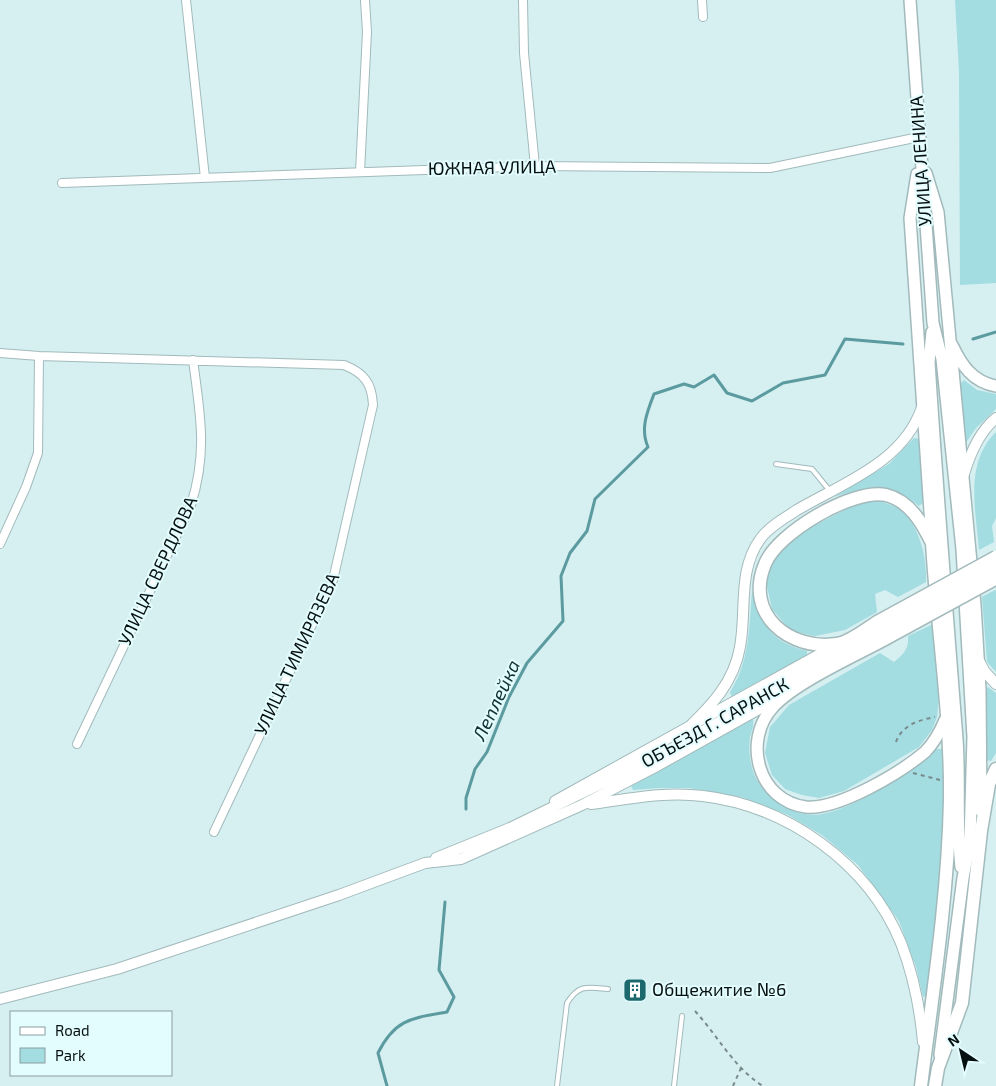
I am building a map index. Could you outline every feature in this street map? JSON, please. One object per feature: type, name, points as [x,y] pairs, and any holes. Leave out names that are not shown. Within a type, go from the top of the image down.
[{"type":"main road","name":"УЛИЦА ЛЕНИНА","points":[[910,0],[933,323]]},
{"type":"main road","points":[[920,155],[938,212],[948,337],[964,475],[978,659],[980,831]]},
{"type":"main road","points":[[920,155],[910,218],[932,543],[945,717],[949,742],[948,858],[921,1086]]},
{"type":"main road","points":[[933,323],[929,362],[942,562],[958,753],[958,840],[963,878]]},
{"type":"main road","points":[[933,323],[942,359],[962,549],[970,682],[972,802],[970,841],[963,878],[936,1086]]},
{"type":"main road","points":[[948,337],[964,368],[975,379],[996,386]]},
{"type":"main road","points":[[932,543],[921,522],[911,509],[885,495],[870,494],[850,500],[799,527],[776,545],[765,563],[760,582],[761,598],[766,613],[777,628],[787,637],[804,644],[839,644],[882,631],[996,579]]},
{"type":"main road","points":[[945,717],[934,742],[925,751],[856,794],[824,807],[806,806],[791,802],[778,795],[762,773],[757,760],[757,743],[762,724],[772,708],[788,693],[996,558]]},
{"type":"main road","points":[[938,1068],[962,1003],[980,831],[989,784],[996,769]]},
{"type":"street","points":[[186,0],[205,178]]},
{"type":"street","points":[[360,172],[367,32],[365,0]]},
{"type":"street","points":[[523,0],[524,53],[535,166]]},
{"type":"street","points":[[702,0],[703,17]]},
{"type":"street","name":"ЮЖНАЯ УЛИЦА","points":[[62,183],[535,166],[770,168],[919,137]]},
{"type":"street","points":[[0,353],[39,356],[193,360]]},
{"type":"street","points":[[0,544],[30,479],[38,453],[39,356]]},
{"type":"street","name":"УЛИЦА ТИМИРЯЗЕВА","points":[[193,360],[344,365],[357,370],[367,379],[372,392],[373,405],[333,580],[214,832]]},
{"type":"street","name":"УЛИЦА СВЕРДЛОВА","points":[[76,744],[188,512],[199,482],[203,430],[193,360]]},
{"type":"street","points":[[688,728],[711,706],[732,674],[740,647],[745,577],[750,559],[758,542],[777,523],[872,467],[904,442],[918,418],[923,403]]},
{"type":"street","points":[[964,475],[969,456],[979,439],[996,418]]},
{"type":"street","name":"ОБЪЕЗД Г. САРАНСК","points":[[426,863],[518,824],[662,754],[996,568]]},
{"type":"street","points":[[518,824],[574,789],[839,644]]},
{"type":"street","points":[[978,659],[984,672],[996,684]]},
{"type":"street","points":[[0,999],[117,969],[339,895],[426,863],[461,859],[582,805],[657,766],[788,693]]},
{"type":"street","points":[[582,805],[648,795],[703,796],[726,800],[766,812],[814,838],[851,869],[868,888],[900,941],[916,994],[924,1059]]},
{"type":"lane","points":[[776,464],[812,469],[830,491]]},
{"type":"lane","points":[[557,1086],[567,1003],[574,992],[584,987],[608,989]]},
{"type":"lane","points":[[674,1086],[682,1016]]},
{"type":"path","points":[[896,742],[900,732],[910,725],[945,717]]},
{"type":"path","points":[[902,767],[916,775],[949,782]]},
{"type":"path","points":[[695,1011],[714,1031],[730,1056],[763,1086]]},
{"type":"path","points":[[733,1086],[741,1067]]},
{"type":"green space","points":[[955,0],[996,0],[996,283],[960,285],[959,72]]},
{"type":"green space","points":[[964,380],[977,390],[996,394],[996,409],[976,428],[965,444],[960,384]]},
{"type":"green space","points":[[996,432],[996,518],[992,526],[994,542],[979,550],[974,488],[976,473],[979,458],[986,444]]},
{"type":"green space","points":[[914,438],[920,439],[924,502],[919,506],[908,498],[888,490],[868,489],[834,497],[889,464]]},
{"type":"green space","points":[[877,500],[900,509],[913,526],[924,553],[926,582],[898,597],[885,590],[875,594],[877,612],[845,630],[815,636],[791,631],[772,609],[766,582],[775,556],[798,534],[850,507]]},
{"type":"green space","points":[[995,590],[996,672],[987,662],[982,597]]},
{"type":"green space","points":[[752,591],[759,613],[769,630],[784,642],[807,651],[807,656],[732,697],[730,692],[737,680],[745,656]]},
{"type":"green space","points":[[933,624],[939,697],[937,717],[932,730],[919,747],[844,791],[819,798],[785,789],[772,775],[765,753],[770,727],[789,705],[880,653],[894,662],[905,651],[908,644],[908,636]]},
{"type":"green space","points":[[988,687],[996,693],[996,753],[991,761],[986,760],[986,689]]},
{"type":"green space","points":[[753,719],[749,753],[756,778],[776,801],[793,811],[803,814],[822,814],[866,797],[898,778],[937,749],[942,749],[942,842],[927,996],[923,997],[916,967],[899,921],[858,865],[822,835],[788,815],[741,797],[689,788],[633,790],[631,786]]},
{"type":"waterway","name":"Леплейка","points":[[973,339],[996,332]]},
{"type":"waterway","name":"Леплейка","points":[[466,809],[466,798],[475,769],[487,752],[509,697],[527,663],[563,621],[561,576],[570,553],[587,531],[595,499],[648,447],[645,427],[654,394],[684,384],[694,387],[714,375],[727,393],[752,401],[783,383],[825,375],[845,339],[903,344]]},
{"type":"waterway","name":"Леплейка","points":[[387,1086],[378,1053],[384,1042],[391,1033],[406,1022],[424,1016],[447,1012],[454,997],[439,970],[445,902]]},
{"type":"place","name":"Общежитие №6","points":[[635,990]]}]
